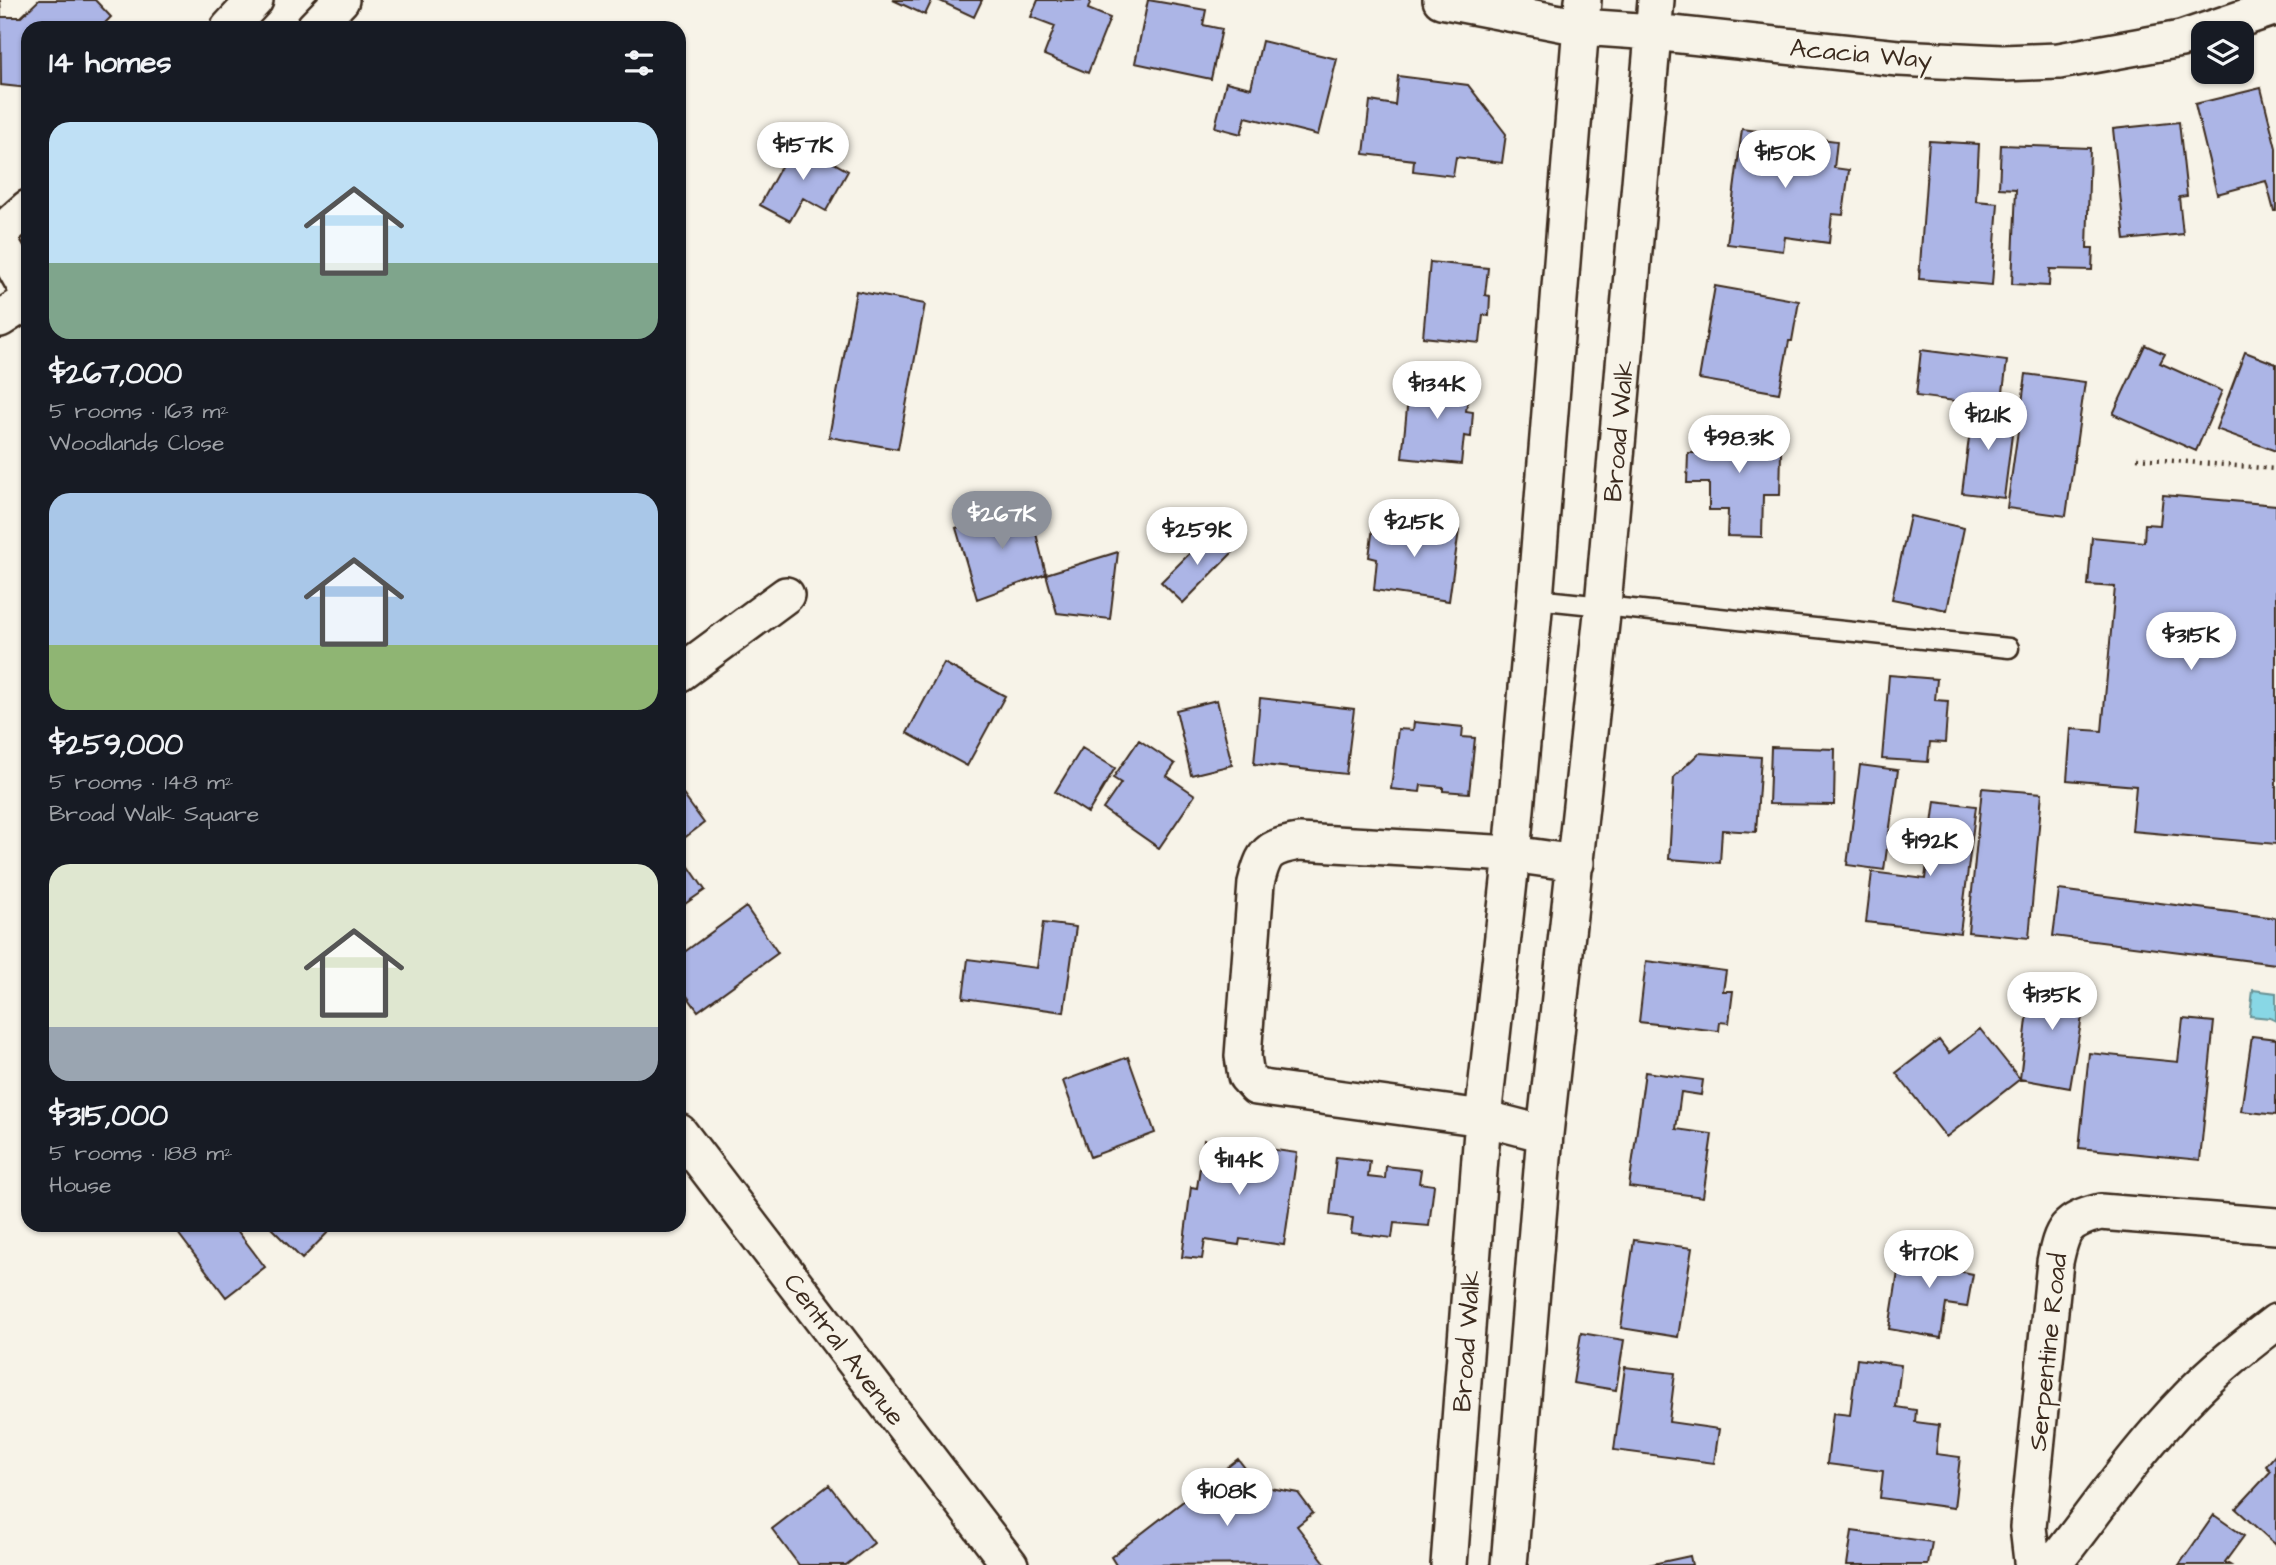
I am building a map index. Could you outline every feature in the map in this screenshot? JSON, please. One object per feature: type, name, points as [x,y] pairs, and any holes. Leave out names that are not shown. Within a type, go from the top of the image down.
[{"type":"street","points":[[236,21],[255,0]]},
{"type":"street","points":[[321,21],[341,0]]},
{"type":"street","name":"Acacia Way","points":[[1441,0],[1582,14],[1654,16],[1898,58],[2002,63],[2048,61],[2120,52],[2181,39],[2276,7]]},
{"type":"street","name":"Broad Walk","points":[[1449,1565],[1483,1118],[1512,855],[1535,599],[1582,14]]},
{"type":"street","name":"Broad Walk","points":[[1509,1565],[1545,1134],[1603,605],[1654,16]]},
{"type":"street","points":[[0,233],[21,214]]},
{"type":"street","points":[[0,242],[21,279]]},
{"type":"street","points":[[0,319],[21,306]]},
{"type":"street","points":[[686,669],[786,595]]},
{"type":"street","points":[[1545,1134],[1483,1118],[1256,1087],[1246,1076],[1243,1056],[1256,883],[1262,859],[1277,846],[1299,842],[1512,855],[1576,863]]},
{"type":"street","name":"Central Avenue","points":[[686,1141],[1010,1565]]},
{"type":"street","name":"Serpentine Road","points":[[2034,1565],[2028,1527],[2055,1262],[2061,1235],[2078,1218],[2100,1212],[2276,1226]]},
{"type":"street","points":[[2053,1565],[2187,1399],[2241,1348],[2276,1322]]},
{"type":"lane","points":[[1535,599],[2009,648]]},
{"type":"path","points":[[2137,458],[2276,469]]},
{"type":"water","points":[[2253,990],[2276,993],[2276,1021],[2250,1016]]},
{"type":"building","points":[[0,0],[1,17],[21,17],[39,0],[95,0],[111,17],[107,21],[21,21],[21,87],[1,85]]},
{"type":"building","points":[[893,0],[932,0],[925,15]]},
{"type":"building","points":[[938,0],[982,0],[974,17]]},
{"type":"building","points":[[1038,0],[1091,0],[1088,9],[1110,18],[1088,73],[1044,55],[1055,26],[1031,17]]},
{"type":"building","points":[[1148,0],[1206,10],[1203,25],[1222,29],[1211,79],[1135,63]]},
{"type":"building","points":[[1262,41],[1337,59],[1318,135],[1246,117],[1241,134],[1215,127],[1226,82],[1251,88]]},
{"type":"building","points":[[1398,76],[1468,85],[1506,134],[1502,163],[1456,157],[1453,176],[1413,171],[1414,160],[1364,154],[1370,101],[1395,105]]},
{"type":"building","points":[[2261,88],[2276,148],[2276,211],[2266,181],[2217,194],[2195,104]]},
{"type":"building","points":[[2179,122],[2187,196],[2179,197],[2183,234],[2125,240],[2113,129]]},
{"type":"building","points":[[1742,129],[1837,141],[1834,168],[1849,170],[1843,215],[1832,214],[1829,243],[1785,237],[1783,251],[1727,244]]},
{"type":"building","points":[[795,141],[848,171],[826,211],[803,198],[790,221],[760,205]]},
{"type":"building","points":[[1929,141],[1979,144],[1976,201],[1998,203],[1992,285],[1919,279]]},
{"type":"building","points":[[2001,145],[2090,148],[2087,248],[2093,248],[2092,270],[2050,269],[2049,286],[2012,284],[2016,189],[1999,188]]},
{"type":"building","points":[[1430,262],[1488,268],[1485,295],[1490,296],[1489,316],[1483,315],[1480,343],[1423,337]]},
{"type":"building","points":[[1715,286],[1799,301],[1779,393],[1699,379]]},
{"type":"building","points":[[856,291],[925,304],[898,449],[829,437]]},
{"type":"building","points":[[2145,345],[2165,354],[2160,363],[2222,391],[2196,451],[2113,414]]},
{"type":"building","points":[[1921,350],[2007,361],[2001,407],[1916,396]]},
{"type":"building","points":[[2245,352],[2276,364],[2276,451],[2216,429]]},
{"type":"building","points":[[2026,374],[2085,382],[2066,516],[2007,508]]},
{"type":"building","points":[[1410,378],[1470,384],[1466,411],[1473,412],[1471,437],[1464,436],[1461,464],[1402,458]]},
{"type":"building","points":[[1973,406],[2015,411],[2004,498],[1962,493]]},
{"type":"building","points":[[1717,423],[1772,425],[1772,452],[1781,452],[1780,495],[1763,495],[1762,537],[1727,536],[1728,510],[1709,510],[1709,483],[1687,483],[1688,453],[1716,453]]},
{"type":"building","points":[[2163,495],[2276,505],[2276,844],[2132,831],[2136,786],[2067,780],[2071,729],[2102,731],[2115,587],[2088,585],[2092,537],[2144,542],[2145,524],[2160,525]]},
{"type":"building","points":[[1029,505],[1046,574],[977,599],[956,528]]},
{"type":"building","points":[[1910,516],[1964,528],[1947,610],[1892,599]]},
{"type":"building","points":[[1374,519],[1459,530],[1449,601],[1374,590],[1377,559],[1369,557]]},
{"type":"building","points":[[1212,531],[1233,552],[1183,603],[1161,582]]},
{"type":"building","points":[[1118,552],[1110,619],[1057,613],[1046,574]]},
{"type":"building","points":[[944,663],[1005,696],[967,766],[907,733]]},
{"type":"building","points":[[1889,675],[1937,679],[1935,700],[1948,701],[1945,743],[1930,742],[1928,762],[1882,759]]},
{"type":"building","points":[[1260,698],[1354,709],[1346,774],[1254,764]]},
{"type":"building","points":[[1217,700],[1232,765],[1191,775],[1176,710]]},
{"type":"building","points":[[1414,722],[1463,727],[1462,737],[1475,738],[1469,793],[1443,791],[1443,787],[1421,785],[1420,792],[1391,789],[1398,729],[1413,730]]},
{"type":"building","points":[[1139,740],[1175,764],[1167,776],[1195,795],[1159,848],[1103,809],[1121,783],[1113,778]]},
{"type":"building","points":[[1771,747],[1835,749],[1834,805],[1769,804]]},
{"type":"building","points":[[1082,748],[1115,768],[1088,813],[1055,792]]},
{"type":"building","points":[[1699,753],[1761,757],[1756,832],[1722,830],[1720,863],[1669,859],[1674,777]]},
{"type":"building","points":[[1860,765],[1898,770],[1884,870],[1847,865]]},
{"type":"building","points":[[1982,788],[2042,793],[2029,938],[1968,932]]},
{"type":"building","points":[[686,799],[704,823],[686,837]]},
{"type":"building","points":[[1935,801],[1976,806],[1960,933],[1866,922],[1872,872],[1925,879]]},
{"type":"building","points":[[686,862],[705,890],[686,903]]},
{"type":"building","points":[[2059,890],[2276,918],[2276,964],[2053,936]]},
{"type":"building","points":[[746,907],[778,953],[698,1011],[686,995],[686,951]]},
{"type":"building","points":[[1043,923],[1076,927],[1064,1012],[963,998],[968,959],[1037,968]]},
{"type":"building","points":[[1646,961],[1726,971],[1723,991],[1733,991],[1729,1023],[1720,1022],[1719,1031],[1639,1022]]},
{"type":"building","points":[[2032,977],[2087,987],[2070,1088],[2020,1079]]},
{"type":"building","points":[[2183,1019],[2214,1022],[2200,1160],[2079,1148],[2089,1053],[2178,1062]]},
{"type":"building","points":[[1980,1029],[2020,1079],[1946,1137],[1896,1073],[1939,1040],[1949,1053]]},
{"type":"building","points":[[2252,1036],[2276,1039],[2276,1115],[2241,1111]]},
{"type":"building","points":[[1128,1057],[1155,1133],[1090,1157],[1063,1081]]},
{"type":"building","points":[[1645,1072],[1703,1080],[1701,1095],[1681,1092],[1676,1129],[1712,1134],[1703,1197],[1629,1187]]},
{"type":"building","points":[[1204,1140],[1297,1153],[1284,1245],[1240,1239],[1239,1245],[1205,1240],[1202,1259],[1182,1257],[1191,1187],[1197,1188]]},
{"type":"building","points":[[1336,1157],[1370,1161],[1368,1177],[1385,1179],[1386,1166],[1421,1170],[1419,1183],[1434,1185],[1429,1226],[1394,1223],[1392,1238],[1351,1233],[1353,1218],[1330,1215]]},
{"type":"building","points":[[238,1232],[265,1267],[226,1297],[178,1233]]},
{"type":"building","points":[[275,1232],[328,1232],[302,1259]]},
{"type":"building","points":[[1915,1239],[1955,1245],[1952,1270],[1973,1274],[1967,1307],[1946,1304],[1941,1338],[1889,1329],[1898,1272],[1909,1274]]},
{"type":"building","points":[[1634,1240],[1692,1248],[1678,1337],[1621,1328]]},
{"type":"building","points":[[1581,1333],[1624,1340],[1616,1390],[1573,1383]]},
{"type":"building","points":[[1857,1359],[1901,1365],[1896,1407],[1916,1410],[1915,1422],[1939,1425],[1936,1454],[1960,1457],[1954,1508],[1880,1498],[1883,1471],[1827,1464],[1833,1413],[1850,1415]]},
{"type":"building","points":[[1625,1367],[1675,1373],[1669,1422],[1719,1429],[1714,1463],[1614,1450]]},
{"type":"building","points":[[2276,1454],[2276,1545],[2236,1509],[2271,1471],[2266,1466]]},
{"type":"building","points":[[1238,1459],[1259,1486],[1298,1493],[1313,1513],[1297,1526],[1326,1564],[1116,1565],[1111,1557]]},
{"type":"building","points":[[829,1485],[874,1543],[846,1565],[799,1565],[772,1529]]},
{"type":"building","points":[[2214,1515],[2244,1536],[2225,1562],[2230,1565],[2179,1565]]},
{"type":"building","points":[[1852,1531],[1932,1542],[1928,1565],[1847,1565]]},
{"type":"building","points":[[1690,1556],[1692,1565],[1648,1565]]}]
